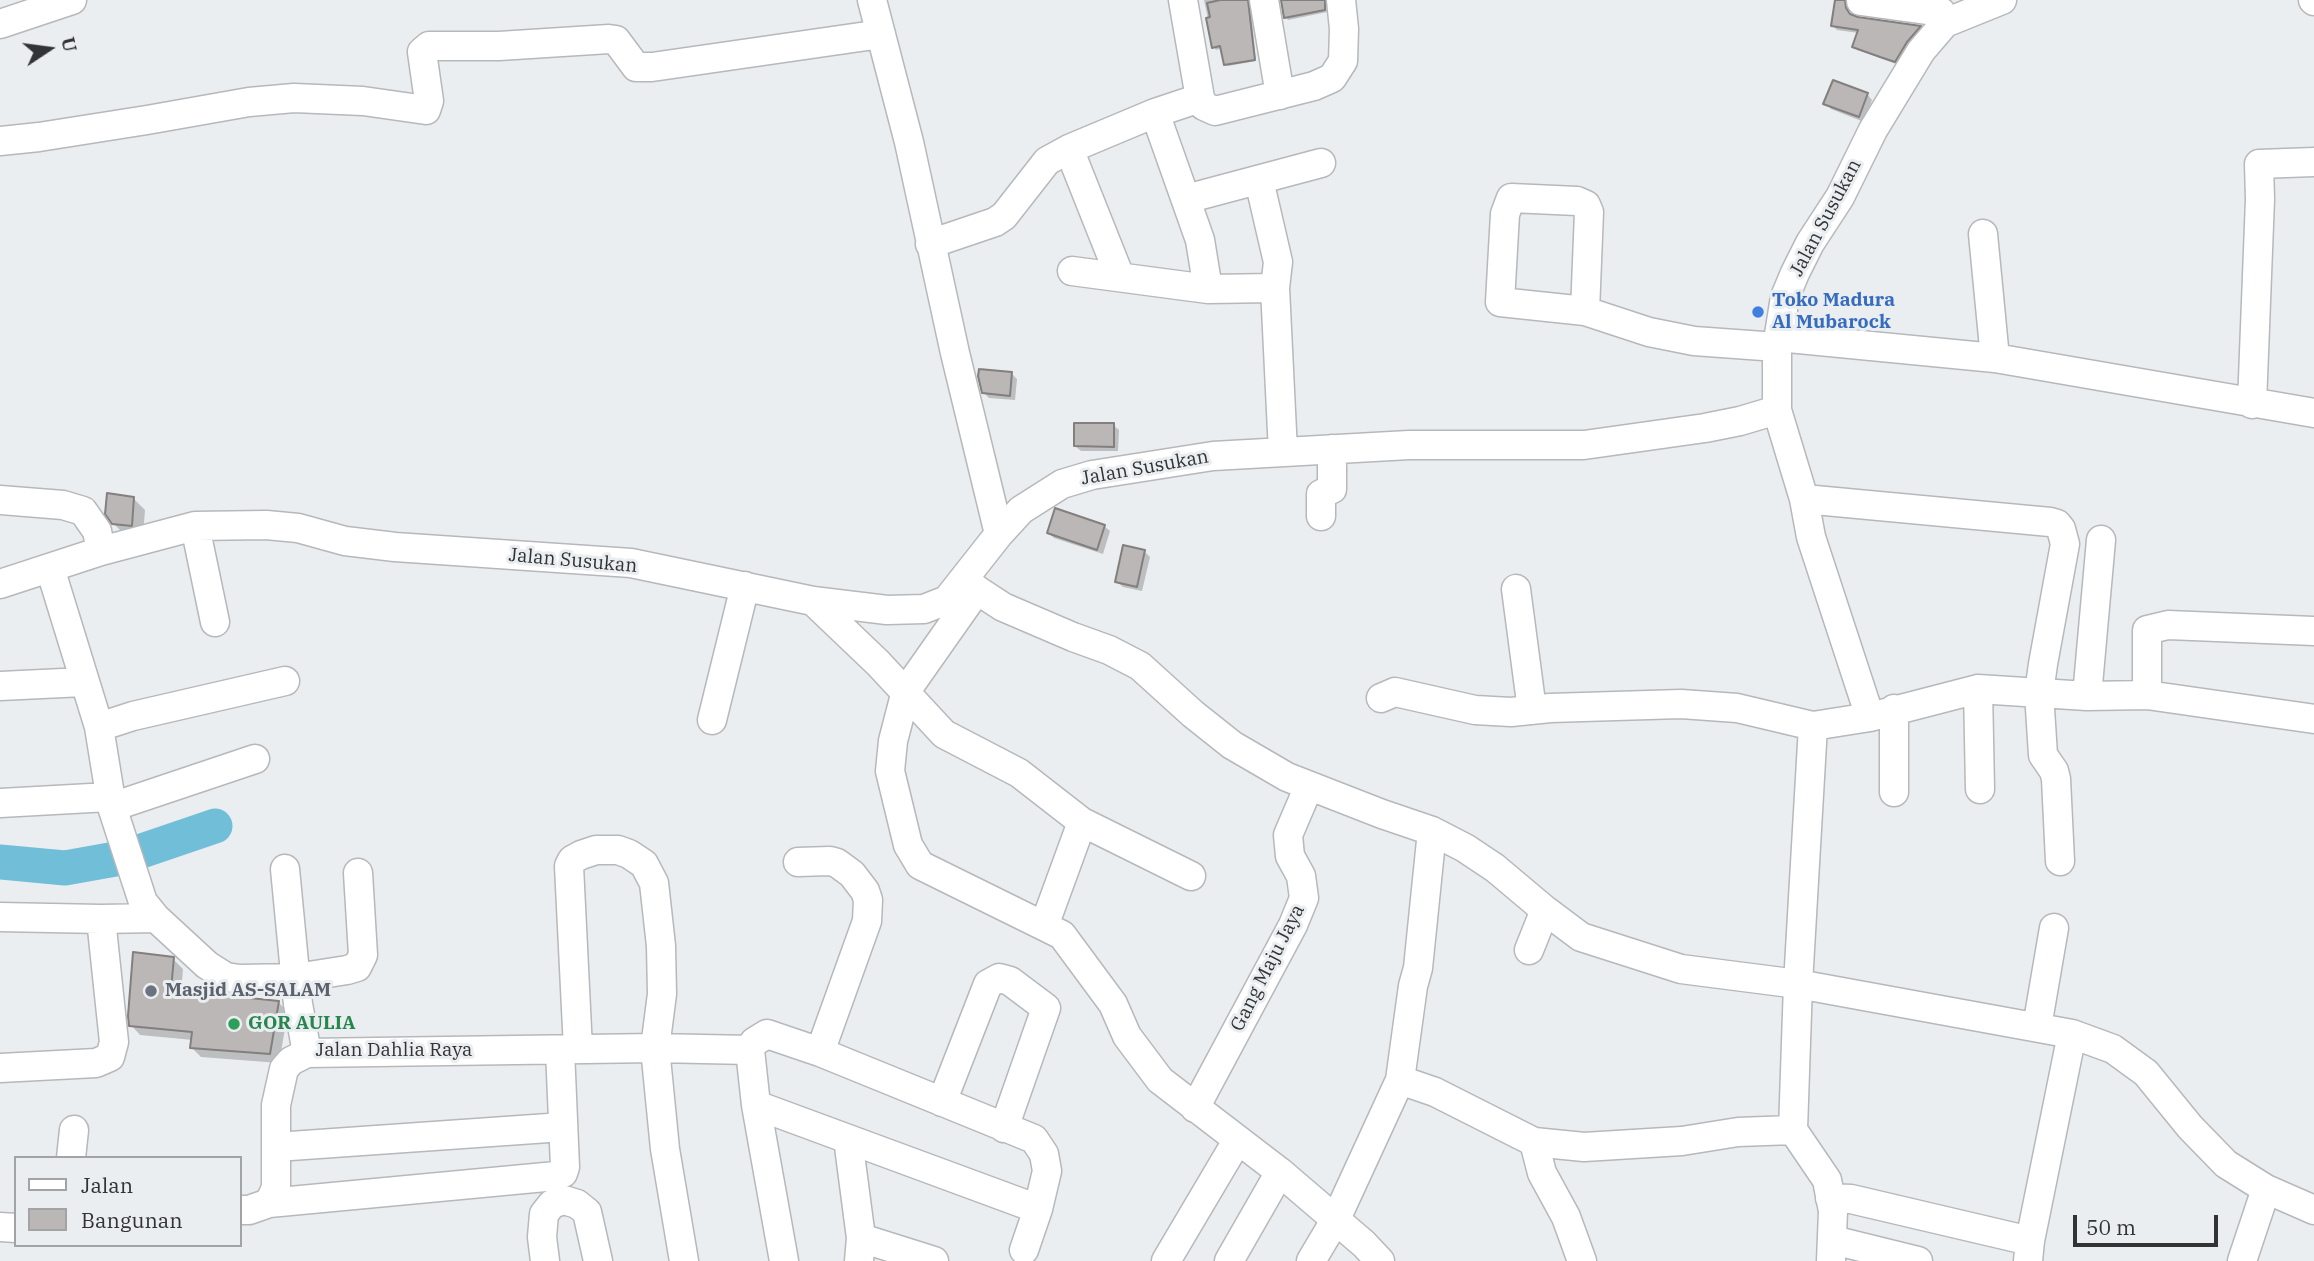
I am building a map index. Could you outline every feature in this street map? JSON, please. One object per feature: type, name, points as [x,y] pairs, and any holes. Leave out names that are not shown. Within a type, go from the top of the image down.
[{"type":"street","points":[[0,24],[72,0]]},
{"type":"street","points":[[872,0],[909,142],[930,244],[999,534]]},
{"type":"street","points":[[1183,0],[1200,98],[1204,106],[1215,111],[1314,86],[1332,78],[1343,61],[1341,0]]},
{"type":"street","points":[[1264,0],[1280,95]]},
{"type":"street","name":"Jalan Susukan","points":[[0,584],[101,551],[194,526],[266,525],[298,528],[345,541],[395,547],[631,563],[813,601],[887,610],[924,609],[947,600],[971,584],[999,534],[1021,510],[1062,484],[1092,475],[1209,456],[1409,444],[1584,445],[1705,428],[1777,410],[1778,342],[1785,297],[1810,243],[1840,197],[1873,130],[1942,12],[2002,0]]},
{"type":"street","points":[[1861,1],[1942,12]]},
{"type":"street","points":[[0,141],[147,121],[249,102],[294,98],[363,102],[426,110],[429,101],[422,52],[429,46],[499,46],[610,38],[617,40],[636,67],[652,67],[881,34]]},
{"type":"street","points":[[930,244],[995,222],[1004,216],[1047,161],[1069,149],[1155,113],[1200,98]]},
{"type":"street","points":[[1155,113],[1200,240],[1208,289]]},
{"type":"street","points":[[1069,149],[1120,277]]},
{"type":"street","points":[[2252,404],[2259,164],[2314,162]]},
{"type":"street","points":[[1186,199],[1321,163]]},
{"type":"street","points":[[1259,180],[1278,262],[1275,288],[1283,452]]},
{"type":"street","points":[[1585,311],[1589,212],[1586,205],[1577,201],[1511,198],[1505,214],[1500,302],[1585,311],[1649,332],[1683,339],[1778,342],[1995,358],[2314,413]]},
{"type":"street","points":[[1983,234],[1995,358]]},
{"type":"street","points":[[1072,271],[1208,289],[1275,288]]},
{"type":"street","points":[[1777,410],[1804,499],[1811,537],[1882,713],[1894,792]]},
{"type":"street","points":[[1321,516],[1321,494],[1332,488],[1332,449]]},
{"type":"street","points":[[1804,499],[2057,524],[2061,529],[2065,544],[2039,693],[2043,755],[2056,775],[2060,861]]},
{"type":"street","points":[[0,500],[63,505],[83,511],[97,531],[101,551]]},
{"type":"street","points":[[194,526],[215,622]]},
{"type":"street","points":[[2087,696],[2101,540]]},
{"type":"street","points":[[50,568],[99,727],[111,802],[125,848],[150,910],[207,965],[226,977],[296,978],[347,970],[357,967],[363,955],[358,873]]},
{"type":"street","points":[[1380,1261],[1336,1219],[1280,1172],[1160,1080],[1127,1036],[1113,1004],[1062,935],[920,865],[908,845],[890,771],[893,741],[906,691],[971,584],[1003,607],[1109,650],[1140,666],[1232,746],[1287,777],[1432,831],[1465,848],[1495,868],[1581,937],[1681,969],[1798,984],[2073,1034],[2113,1049],[2146,1073],[2190,1127],[2226,1164],[2266,1189],[2314,1210]]},
{"type":"street","points":[[712,720],[745,586]]},
{"type":"street","points":[[1516,589],[1532,710]]},
{"type":"street","points":[[813,601],[906,691],[944,734],[1020,773],[1082,822],[1191,876]]},
{"type":"street","points":[[2147,695],[2147,630],[2168,625],[2314,631]]},
{"type":"street","points":[[99,727],[133,716],[285,681]]},
{"type":"street","points":[[0,686],[84,682]]},
{"type":"street","points":[[1978,690],[1980,789]]},
{"type":"street","points":[[1381,698],[1395,692],[1475,710],[1511,712],[1681,704],[1737,708],[1813,726],[1978,690],[2087,696],[2147,695],[2314,719]]},
{"type":"street","points":[[1813,726],[1798,984],[1793,1130],[1827,1180],[1832,1251],[1918,1261]]},
{"type":"street","points":[[0,803],[111,802],[255,759]]},
{"type":"street","name":"Gang Maju Jaya","points":[[1195,1108],[1293,925],[1304,898],[1301,876],[1290,856],[1288,835],[1309,786]]},
{"type":"street","points":[[1044,926],[1082,822]]},
{"type":"street","points":[[1311,1261],[1336,1219],[1400,1080],[1418,968],[1432,831]]},
{"type":"street","points":[[242,1210],[269,1203],[556,1176],[563,1173],[563,1127],[569,1050],[569,866],[572,860],[596,850],[618,850],[644,864],[654,883],[661,946],[662,994],[655,1048],[665,1149],[684,1261]]},
{"type":"street","points":[[798,862],[837,863],[859,882],[868,900],[867,921],[820,1052]]},
{"type":"street","name":"Jalan Dahlia Raya","points":[[285,869],[298,1004],[307,1053],[655,1048],[750,1050]]},
{"type":"street","points":[[0,917],[101,919],[150,910]]},
{"type":"street","points":[[1529,950],[1545,910]]},
{"type":"street","points":[[0,1068],[96,1063],[110,1057],[114,1042],[101,919]]},
{"type":"street","points":[[2037,1027],[2054,928]]},
{"type":"street","points":[[942,1102],[988,984],[999,978],[1010,981],[1045,1007],[1004,1128]]},
{"type":"street","points":[[784,1261],[756,1105],[750,1050],[754,1042],[767,1034],[820,1052],[1034,1139],[1044,1154],[1047,1171],[1024,1250]]},
{"type":"street","points":[[1830,1198],[1851,1199],[2029,1251],[2073,1034]]},
{"type":"street","points":[[269,1203],[276,1188],[276,1105],[284,1069],[291,1061],[307,1053]]},
{"type":"street","points":[[1400,1080],[1435,1092],[1534,1142],[1584,1147],[1682,1141],[1738,1132],[1793,1130]]},
{"type":"street","points":[[756,1105],[1038,1209]]},
{"type":"street","points":[[276,1147],[563,1127]]},
{"type":"street","points":[[71,1156],[74,1130]]},
{"type":"street","points":[[848,1139],[860,1250],[934,1261]]},
{"type":"street","points":[[1175,1258],[1237,1141]]},
{"type":"street","points":[[1534,1142],[1542,1173],[1566,1217],[1582,1261]]},
{"type":"street","points":[[1229,1261],[1280,1172]]},
{"type":"street","points":[[2242,1261],[2266,1189]]},
{"type":"street","points":[[545,1261],[542,1237],[544,1214],[552,1204],[564,1200],[577,1204],[587,1212],[598,1261]]},
{"type":"building","points":[[1248,0],[1255,60],[1224,65],[1220,46],[1212,48],[1206,18],[1210,17],[1207,3]]},
{"type":"building","points":[[1281,0],[1325,0],[1325,10],[1284,18]]},
{"type":"building","points":[[1835,0],[1845,0],[1850,14],[1858,17],[1921,26],[1895,62],[1852,47],[1858,30],[1831,26]]},
{"type":"building","points":[[1833,80],[1868,93],[1859,117],[1823,104]]},
{"type":"building","points":[[979,369],[1012,372],[1010,396],[982,393]]},
{"type":"building","points":[[1074,423],[1114,423],[1114,447],[1074,446]]},
{"type":"building","points":[[107,493],[134,497],[132,526],[112,524],[105,514]]},
{"type":"building","points":[[1055,508],[1105,525],[1097,550],[1047,533]]},
{"type":"building","points":[[1123,545],[1145,550],[1137,587],[1115,582]]},
{"type":"building","points":[[133,952],[174,957],[171,990],[279,1001],[270,1054],[190,1048],[192,1032],[129,1026]]},
{"type":"waterway","points":[[0,862],[65,868],[121,858],[215,826]]},
{"type":"place","name":"Toko Madura Al Mubarock","points":[[1758,312]]},
{"type":"place","name":"Masjid AS-SALAM","points":[[151,991]]},
{"type":"place","name":"GOR AULIA","points":[[234,1024]]}]
